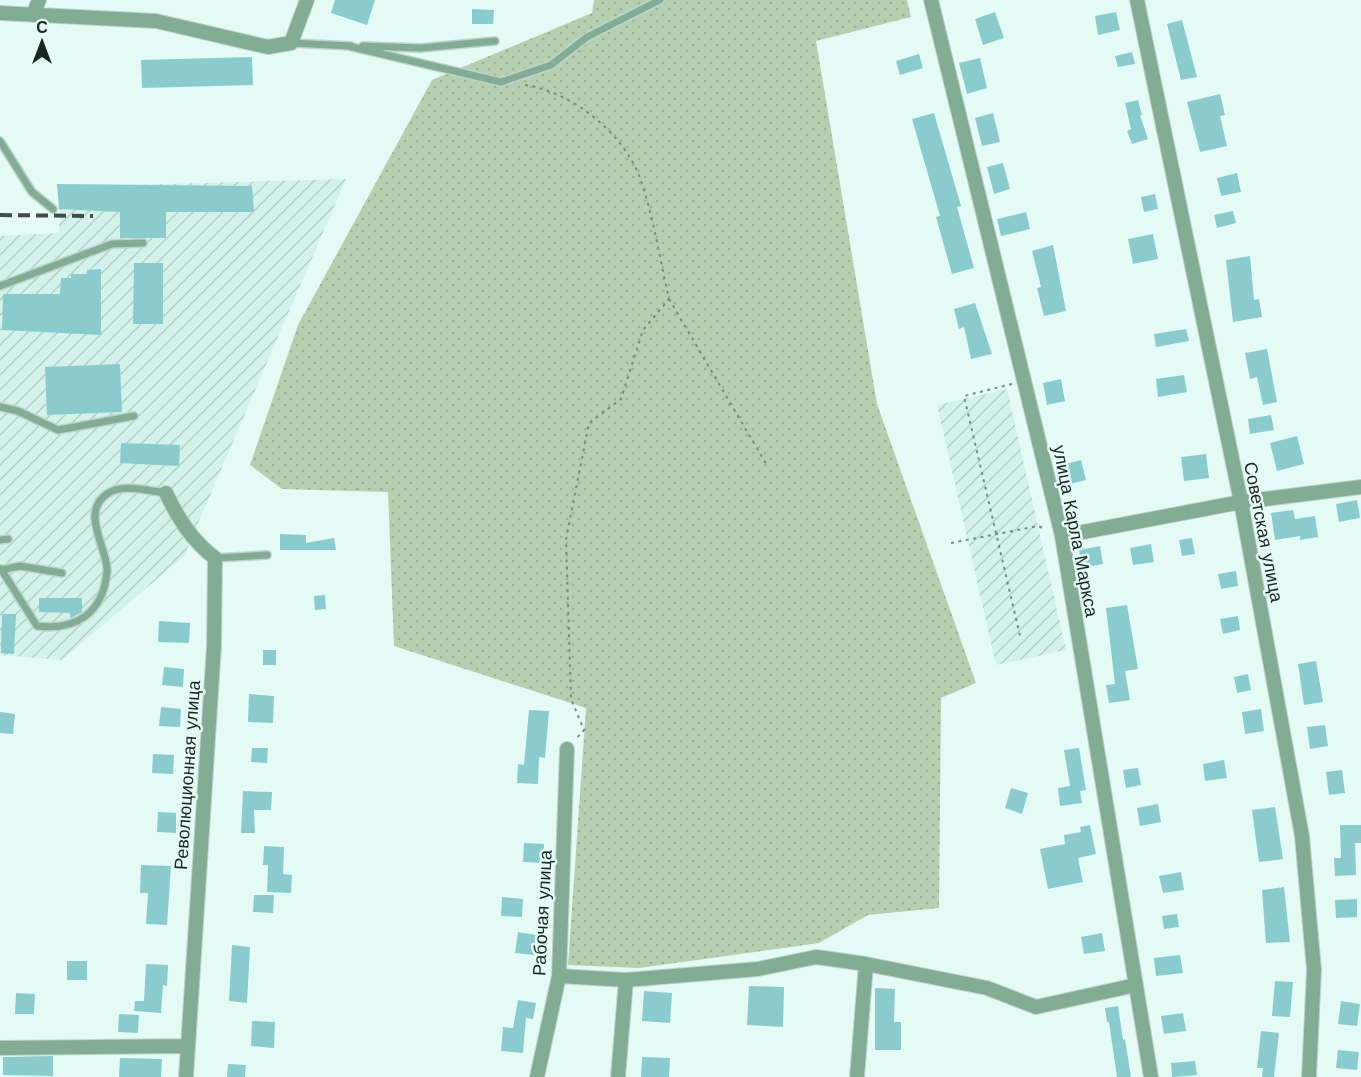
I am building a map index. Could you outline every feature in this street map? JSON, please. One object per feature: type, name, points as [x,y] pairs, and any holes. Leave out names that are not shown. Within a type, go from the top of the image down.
[{"type":"street","points":[[33,15],[39,0]]},
{"type":"street","points":[[0,13],[156,21],[268,47],[291,43],[307,0]]},
{"type":"street","name":"улица Карла Маркса","points":[[932,0],[1062,536],[1150,1077]]},
{"type":"street","name":"Советская улица","points":[[1137,0],[1241,502],[1302,836],[1314,970],[1309,1077]]},
{"type":"street","points":[[1062,536],[1241,502],[1361,487]]},
{"type":"street","points":[[166,492],[179,520],[202,549],[215,558]]},
{"type":"street","name":"Революционная улица","points":[[186,1077],[214,646],[215,558]]},
{"type":"street","name":"Рабочая улица","points":[[537,1077],[559,976],[567,749]]},
{"type":"street","points":[[559,976],[626,980],[758,969],[816,957],[866,963],[987,988],[1036,1007],[1136,985]]},
{"type":"street","points":[[857,1077],[866,963]]},
{"type":"street","points":[[618,1077],[626,980]]},
{"type":"street","points":[[0,1048],[188,1046]]},
{"type":"lane","points":[[348,46],[501,82],[551,65],[587,37],[660,0]]},
{"type":"lane","points":[[291,43],[421,48],[495,41]]},
{"type":"lane","points":[[0,141],[32,192],[53,209]]},
{"type":"lane","points":[[0,286],[112,244],[143,243]]},
{"type":"lane","points":[[0,407],[18,411],[58,430],[134,416]]},
{"type":"lane","points":[[62,573],[20,566],[0,570],[37,626],[63,627],[74,624],[92,611],[100,597],[108,570],[96,529],[96,510],[100,500],[107,493],[117,490],[166,492]]},
{"type":"lane","points":[[215,558],[267,555]]},
{"type":"path","points":[[524,85],[536,87],[580,106],[616,139],[631,160],[641,181],[669,299],[768,467]]},
{"type":"path","points":[[567,749],[584,730],[571,699],[566,539],[590,423],[621,399],[643,330],[669,299]]},
{"type":"path","points":[[1021,640],[964,396],[1025,381]]},
{"type":"path","points":[[951,543],[1038,526],[1062,536]]},
{"type":"shaded area","points":[[346,179],[184,556],[62,660],[0,655],[0,236],[59,233],[61,187]]},
{"type":"shaded area","points":[[1007,389],[1066,650],[996,665],[937,405]]},
{"type":"green space","points":[[594,0],[907,0],[911,17],[816,41],[877,404],[976,683],[941,698],[939,908],[868,915],[819,943],[639,968],[568,965],[586,708],[394,646],[388,492],[282,489],[250,465],[298,325],[432,80],[592,13]]},
{"type":"building","points":[[335,0],[375,0],[367,25],[331,13]]},
{"type":"building","points":[[472,9],[494,10],[493,24],[472,24]]},
{"type":"building","points":[[995,12],[1004,38],[983,45],[975,19]]},
{"type":"building","points":[[1116,12],[1120,30],[1098,35],[1095,16]]},
{"type":"building","points":[[1182,20],[1197,77],[1181,80],[1167,24]]},
{"type":"building","points":[[1132,52],[1135,64],[1118,67],[1115,56]]},
{"type":"building","points":[[919,54],[923,68],[900,75],[896,61]]},
{"type":"building","points":[[252,57],[253,85],[142,88],[141,60]]},
{"type":"building","points":[[980,58],[987,88],[967,94],[959,63]]},
{"type":"building","points":[[1220,94],[1225,115],[1220,116],[1227,146],[1200,152],[1187,102]]},
{"type":"building","points":[[1138,100],[1148,139],[1132,144],[1127,131],[1131,129],[1125,103]]},
{"type":"building","points":[[934,113],[961,206],[957,207],[974,268],[952,274],[936,217],[940,216],[912,119]]},
{"type":"building","points":[[993,113],[1000,142],[982,146],[975,118]]},
{"type":"building","points":[[1003,163],[1010,189],[994,194],[987,167]]},
{"type":"building","points":[[1237,173],[1241,192],[1221,196],[1217,178]]},
{"type":"building","points":[[57,184],[252,186],[254,212],[166,212],[166,238],[120,238],[120,212],[59,209]]},
{"type":"building","points":[[1155,194],[1158,209],[1144,212],[1141,197]]},
{"type":"building","points":[[1233,211],[1236,223],[1217,228],[1214,215]]},
{"type":"building","points":[[1026,212],[1030,229],[1001,236],[997,219]]},
{"type":"building","points":[[1153,234],[1158,259],[1133,264],[1128,239]]},
{"type":"building","points":[[1053,245],[1066,311],[1044,316],[1037,288],[1041,287],[1032,251]]},
{"type":"building","points":[[1250,256],[1254,300],[1259,299],[1262,317],[1233,322],[1226,260]]},
{"type":"building","points":[[134,263],[163,263],[163,324],[133,324]]},
{"type":"building","points":[[101,269],[101,335],[2,330],[3,294],[60,294],[61,278],[71,278],[71,274],[87,274],[87,270]]},
{"type":"building","points":[[975,303],[992,354],[971,359],[964,327],[959,329],[954,309]]},
{"type":"building","points":[[1186,329],[1189,341],[1156,347],[1154,334]]},
{"type":"building","points":[[1267,349],[1277,402],[1263,405],[1257,377],[1250,379],[1245,353]]},
{"type":"building","points":[[120,364],[122,412],[47,415],[45,367]]},
{"type":"building","points":[[1184,375],[1187,392],[1158,397],[1156,379]]},
{"type":"building","points":[[1061,379],[1065,401],[1047,405],[1043,383]]},
{"type":"building","points":[[1271,415],[1274,430],[1250,434],[1248,419]]},
{"type":"building","points":[[1297,436],[1304,464],[1277,471],[1270,443]]},
{"type":"building","points":[[121,443],[180,445],[179,466],[120,463]]},
{"type":"building","points":[[1206,454],[1209,478],[1184,481],[1181,457]]},
{"type":"building","points":[[1081,460],[1086,480],[1066,485],[1062,465]]},
{"type":"building","points":[[1357,500],[1360,518],[1339,522],[1336,504]]},
{"type":"building","points":[[1293,510],[1295,519],[1315,516],[1318,537],[1300,540],[1300,536],[1275,540],[1271,513]]},
{"type":"building","points":[[280,534],[306,535],[306,543],[334,538],[336,550],[280,550]]},
{"type":"building","points":[[1192,538],[1195,554],[1182,556],[1179,540]]},
{"type":"building","points":[[1151,544],[1154,562],[1133,565],[1130,548]]},
{"type":"building","points":[[1100,546],[1103,564],[1082,568],[1079,550]]},
{"type":"building","points":[[1236,571],[1238,586],[1221,589],[1218,574]]},
{"type":"building","points":[[325,595],[326,609],[315,610],[314,596]]},
{"type":"building","points":[[39,598],[82,598],[82,612],[70,618],[70,613],[39,612]]},
{"type":"building","points":[[1127,605],[1138,669],[1125,671],[1130,700],[1109,703],[1106,685],[1115,684],[1106,608]]},
{"type":"building","points":[[2,614],[16,614],[14,654],[1,653]]},
{"type":"building","points":[[1238,616],[1240,630],[1223,634],[1220,619]]},
{"type":"building","points":[[159,621],[190,623],[189,643],[158,642]]},
{"type":"building","points":[[263,650],[276,650],[276,665],[263,665]]},
{"type":"building","points":[[1316,661],[1323,702],[1304,705],[1298,664]]},
{"type":"building","points":[[164,667],[184,669],[183,687],[162,685]]},
{"type":"building","points":[[1248,674],[1251,690],[1237,693],[1234,677]]},
{"type":"building","points":[[249,694],[274,696],[273,723],[248,722]]},
{"type":"building","points":[[161,707],[181,709],[180,727],[159,726]]},
{"type":"building","points":[[1261,709],[1264,731],[1245,734],[1242,712]]},
{"type":"building","points":[[529,710],[549,711],[545,758],[539,757],[538,784],[517,783],[518,764],[524,765]]},
{"type":"building","points":[[0,712],[15,714],[13,734],[0,733]]},
{"type":"building","points":[[1325,725],[1328,746],[1310,749],[1307,727]]},
{"type":"building","points":[[252,748],[268,748],[267,763],[251,762]]},
{"type":"building","points":[[1079,748],[1086,790],[1080,791],[1082,803],[1060,806],[1058,788],[1070,786],[1064,750]]},
{"type":"building","points":[[153,754],[174,755],[173,774],[152,773]]},
{"type":"building","points":[[1224,760],[1227,778],[1205,781],[1203,764]]},
{"type":"building","points":[[1138,768],[1141,785],[1126,788],[1123,770]]},
{"type":"building","points":[[1342,770],[1345,793],[1329,795],[1326,772]]},
{"type":"building","points":[[1011,788],[1028,793],[1022,814],[1005,808]]},
{"type":"building","points":[[243,791],[272,792],[271,810],[254,810],[255,833],[241,833]]},
{"type":"building","points":[[1158,804],[1161,822],[1140,826],[1137,808]]},
{"type":"building","points":[[1275,807],[1283,859],[1259,862],[1252,810]]},
{"type":"building","points":[[158,812],[176,813],[176,833],[157,832]]},
{"type":"building","points":[[1090,825],[1096,854],[1078,858],[1083,882],[1048,889],[1040,849],[1065,844],[1064,835],[1081,832],[1080,827]]},
{"type":"building","points":[[1340,825],[1361,825],[1361,843],[1355,843],[1356,875],[1335,876],[1334,858],[1341,858]]},
{"type":"building","points":[[524,843],[544,844],[543,863],[523,862]]},
{"type":"building","points":[[264,846],[284,847],[283,874],[292,875],[291,893],[267,892],[268,865],[263,865]]},
{"type":"building","points":[[141,865],[171,866],[167,925],[146,924],[148,893],[140,893]]},
{"type":"building","points":[[1181,872],[1184,890],[1163,893],[1159,876]]},
{"type":"building","points":[[1284,887],[1290,942],[1266,943],[1262,890]]},
{"type":"building","points":[[254,895],[274,895],[273,913],[253,912]]},
{"type":"building","points":[[502,897],[523,899],[522,917],[501,916]]},
{"type":"building","points":[[1357,899],[1357,917],[1336,918],[1335,900]]},
{"type":"building","points":[[1177,914],[1179,927],[1164,929],[1162,916]]},
{"type":"building","points":[[518,932],[536,935],[534,955],[515,953]]},
{"type":"building","points":[[1102,933],[1105,951],[1084,954],[1081,937]]},
{"type":"building","points":[[232,945],[250,947],[247,1003],[229,1001]]},
{"type":"building","points":[[1180,955],[1183,973],[1156,976],[1154,958]]},
{"type":"building","points":[[67,961],[87,961],[87,980],[67,980]]},
{"type":"building","points":[[146,964],[168,965],[167,986],[163,985],[161,1013],[134,1011],[135,1001],[144,1001]]},
{"type":"building","points":[[1275,981],[1293,982],[1290,1017],[1272,1016]]},
{"type":"building","points":[[749,986],[784,987],[783,1027],[747,1025]]},
{"type":"building","points":[[875,988],[895,989],[894,1022],[901,1022],[901,1050],[875,1050]]},
{"type":"building","points":[[644,991],[672,993],[670,1023],[642,1021]]},
{"type":"building","points":[[16,993],[35,994],[34,1014],[15,1014]]},
{"type":"building","points":[[518,1000],[536,1003],[533,1019],[526,1018],[523,1053],[501,1051],[503,1027],[513,1028]]},
{"type":"building","points":[[1341,1001],[1360,1004],[1357,1026],[1338,1024]]},
{"type":"building","points":[[1118,1006],[1131,1077],[1117,1077],[1105,1008]]},
{"type":"building","points":[[1183,1013],[1186,1031],[1164,1034],[1161,1016]]},
{"type":"building","points":[[119,1014],[139,1015],[138,1033],[118,1032]]},
{"type":"building","points":[[252,1021],[275,1022],[274,1048],[251,1046]]},
{"type":"building","points":[[1261,1031],[1279,1033],[1274,1077],[1262,1077],[1263,1068],[1257,1068]]},
{"type":"building","points":[[1338,1050],[1359,1052],[1357,1070],[1336,1068]]},
{"type":"building","points":[[53,1056],[53,1076],[3,1075],[3,1057]]},
{"type":"building","points":[[642,1057],[670,1058],[669,1077],[641,1077]]},
{"type":"building","points":[[120,1058],[162,1059],[161,1077],[119,1077]]},
{"type":"building","points":[[1195,1061],[1197,1075],[1172,1077],[1171,1063]]},
{"type":"building","points":[[228,1064],[246,1065],[245,1077],[227,1077]]},
{"type":"railway","points":[[0,215],[93,216]]}]
